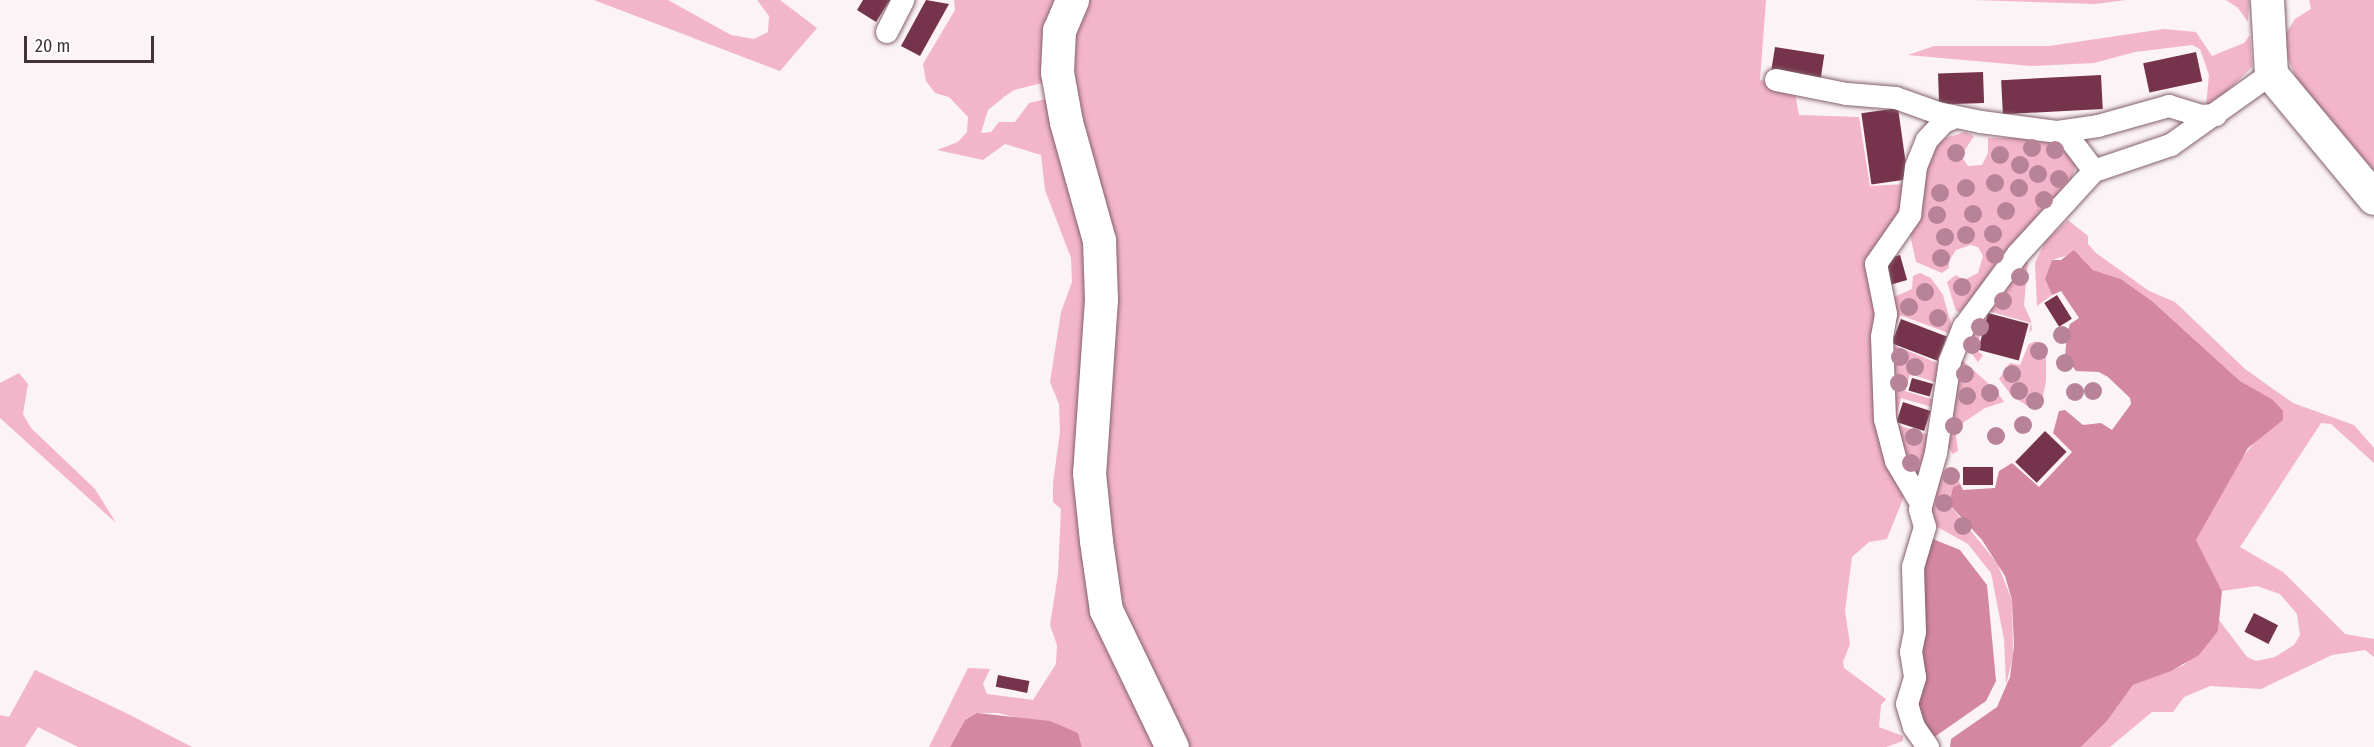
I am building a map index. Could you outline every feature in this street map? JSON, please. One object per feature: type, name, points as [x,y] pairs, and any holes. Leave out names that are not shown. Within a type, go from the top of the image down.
[{"type":"street","points":[[1072,0],[1059,30],[1057,72],[1066,122],[1099,240],[1101,299],[1089,473],[1096,541],[1106,610],[1172,747]]},
{"type":"street","points":[[2267,0],[2271,74],[2374,198]]},
{"type":"lane","points":[[887,32],[903,0]]},
{"type":"lane","points":[[1921,503],[1936,453],[1950,361],[1964,327],[2019,254],[2094,171],[2171,145],[2271,74]]},
{"type":"lane","points":[[1776,80],[1847,94],[1896,98],[1955,117],[2058,132],[2098,126],[2169,106],[2201,116],[2216,115]]},
{"type":"lane","points":[[1928,747],[1914,727],[1907,704],[1915,677],[1911,652],[1915,632],[1913,567],[1925,527],[1921,503],[1896,461],[1885,419],[1881,337],[1886,314],[1876,264],[1910,215],[1916,167],[1927,140],[1944,122],[1955,117]]},
{"type":"lane","points":[[2058,132],[2070,139],[2094,171]]},
{"type":"shaded area","points":[[594,0],[668,0],[731,35],[754,39],[768,32],[769,16],[757,0],[780,0],[817,28],[780,71]]},
{"type":"shaded area","points":[[954,0],[1057,0],[1050,81],[1014,90],[1004,97],[988,110],[981,133],[991,132],[999,122],[1015,122],[1029,103],[1054,97],[1089,239],[1080,469],[1163,747],[1082,747],[1078,733],[998,713],[977,713],[965,720],[950,747],[929,747],[968,668],[990,669],[983,684],[987,694],[1033,700],[1056,664],[1057,645],[1050,625],[1058,574],[1061,509],[1053,502],[1053,483],[1060,432],[1059,404],[1050,382],[1061,312],[1072,282],[1071,258],[1045,190],[1041,155],[1005,144],[983,160],[937,150],[958,142],[967,132],[968,117],[949,97],[935,93],[926,81],[923,64],[955,10]]},
{"type":"shaded area","points":[[1083,0],[1766,0],[1760,80],[1794,88],[1799,115],[1859,117],[1870,186],[1905,184],[1908,199],[1877,301],[1906,491],[1887,539],[1869,542],[1852,557],[1845,611],[1850,644],[1843,662],[1844,668],[1886,699],[1881,705],[1879,727],[1903,736],[1903,741],[1886,747],[1182,747],[1114,607],[1106,543],[1105,375],[1072,99],[1070,31]]},
{"type":"shaded area","points":[[1975,0],[2126,0],[2095,4]]},
{"type":"shaded area","points":[[2226,0],[2249,0],[2248,22],[2238,8]]},
{"type":"shaded area","points":[[2309,0],[2374,0],[2374,174],[2297,80],[2286,54],[2286,33],[2295,19],[2311,9]]},
{"type":"shaded area","points":[[2164,29],[2196,32],[2212,56],[2244,43],[2250,35],[2252,67],[2220,98],[2206,106],[2209,75],[2200,49],[2192,45],[2135,52],[2094,63],[2031,66],[1908,55],[1934,46],[2049,46]]},
{"type":"shaded area","points":[[1965,132],[1974,136],[1961,156],[1968,166],[1982,165],[1988,153],[1988,138],[2050,138],[2058,143],[2076,165],[2069,186],[1960,312],[1956,311],[1947,282],[1956,275],[1964,280],[1978,273],[1983,256],[1978,247],[1971,245],[1956,250],[1949,261],[1949,268],[1942,273],[1916,262],[1909,230],[1924,169],[1939,140]]},
{"type":"shaded area","points":[[2068,220],[2088,236],[2088,244],[2096,253],[2149,291],[2175,302],[2245,369],[2293,403],[2354,425],[2374,448],[2374,463],[2331,424],[2321,423],[2240,547],[2283,572],[2345,634],[2374,639],[2374,657],[2365,650],[2332,655],[2261,689],[2210,686],[2184,697],[2173,712],[2152,712],[2110,747],[2081,747],[2107,721],[2133,685],[2184,665],[2218,631],[2219,620],[2247,657],[2256,661],[2275,657],[2294,645],[2300,635],[2297,614],[2280,594],[2257,586],[2222,591],[2196,540],[2240,460],[2260,436],[2283,420],[2283,411],[2240,381],[2152,301],[2121,279],[2093,270],[2081,257],[2068,255],[2052,260],[2045,279],[2052,295],[2037,306],[2035,263],[2045,242]]},
{"type":"shaded area","points":[[2074,250],[2093,270],[2121,279],[2152,301],[2240,381],[2273,400],[2283,411],[2283,420],[2248,448],[2196,540],[2222,591],[2218,631],[2199,655],[2171,671],[2133,685],[2107,721],[2081,747],[1950,747],[1951,739],[1997,707],[2010,677],[2014,646],[2012,600],[2005,576],[1982,540],[1949,504],[1953,487],[1960,484],[1963,490],[1995,488],[1999,471],[2012,463],[2039,487],[2072,452],[2053,433],[2059,411],[2065,410],[2083,425],[2101,423],[2112,430],[2131,404],[2130,398],[2108,377],[2099,372],[2076,371],[2065,357],[2070,324],[2079,318],[2061,291],[2052,295],[2045,279],[2052,260],[2061,260]]},
{"type":"shaded area","points":[[2024,262],[2028,262],[2024,305],[2031,321],[2032,330],[2029,332],[2031,323],[1988,311],[1976,350],[1983,355],[1978,362],[1967,348],[1974,329]]},
{"type":"shaded area","points":[[1920,273],[1931,278],[1943,295],[1951,324],[1951,334],[1900,315],[1889,343],[1942,365],[1938,383],[1910,374],[1905,391],[1934,400],[1932,407],[1901,398],[1894,424],[1930,435],[1923,469],[1915,479],[1903,466],[1888,417],[1887,337],[1892,298],[1912,289],[1913,276]]},
{"type":"shaded area","points":[[2036,341],[2046,354],[2046,381],[2041,406],[2032,409],[2012,396],[1999,379],[2010,363],[2020,365],[2029,344]]},
{"type":"shaded area","points":[[1963,361],[1997,391],[2004,402],[1985,408],[1961,424],[1956,436],[1958,451],[1953,454],[1947,445],[1959,364]]},
{"type":"shaded area","points":[[19,373],[28,384],[23,414],[31,428],[95,489],[116,523],[0,418],[0,383]]},
{"type":"shaded area","points":[[1956,469],[1960,484],[1953,487],[1949,504],[1997,563],[2012,600],[2013,656],[2006,685],[2004,639],[1991,573],[1968,544],[1930,523],[1937,474]]},
{"type":"shaded area","points":[[1928,537],[1960,550],[1987,585],[1996,681],[1986,701],[1930,740],[1913,695]]},
{"type":"shaded area","points":[[35,670],[192,747],[78,747],[38,727],[25,747],[0,747],[0,715],[9,717]]},
{"type":"shaded area","points":[[977,713],[1050,721],[1078,733],[1082,747],[950,747],[965,720]]},
{"type":"building","points":[[863,0],[890,0],[876,22],[857,10]]},
{"type":"building","points":[[926,0],[949,4],[920,56],[901,46]]},
{"type":"building","points":[[1775,47],[1824,55],[1820,80],[1771,72]]},
{"type":"building","points":[[2196,52],[2202,81],[2149,93],[2143,63]]},
{"type":"building","points":[[1983,72],[1984,103],[1939,105],[1938,74]]},
{"type":"building","points":[[2101,75],[2103,109],[2003,114],[2001,80]]},
{"type":"building","points":[[1898,108],[1908,179],[1871,184],[1861,113]]},
{"type":"building","points":[[1900,255],[1907,280],[1887,286],[1880,261]]},
{"type":"building","points":[[2057,295],[2072,319],[2059,327],[2044,303]]},
{"type":"building","points":[[1988,313],[2029,324],[2019,361],[1978,350]]},
{"type":"building","points":[[1901,319],[1947,337],[1937,361],[1892,343]]},
{"type":"building","points":[[1912,378],[1933,384],[1930,397],[1908,390]]},
{"type":"building","points":[[1903,402],[1931,411],[1924,431],[1897,422]]},
{"type":"building","points":[[2045,431],[2067,452],[2037,483],[2015,462]]},
{"type":"building","points":[[1963,467],[1993,467],[1993,485],[1963,485]]},
{"type":"building","points":[[2254,613],[2278,625],[2269,644],[2244,632]]},
{"type":"building","points":[[998,675],[1029,681],[1027,693],[996,687]]}]
